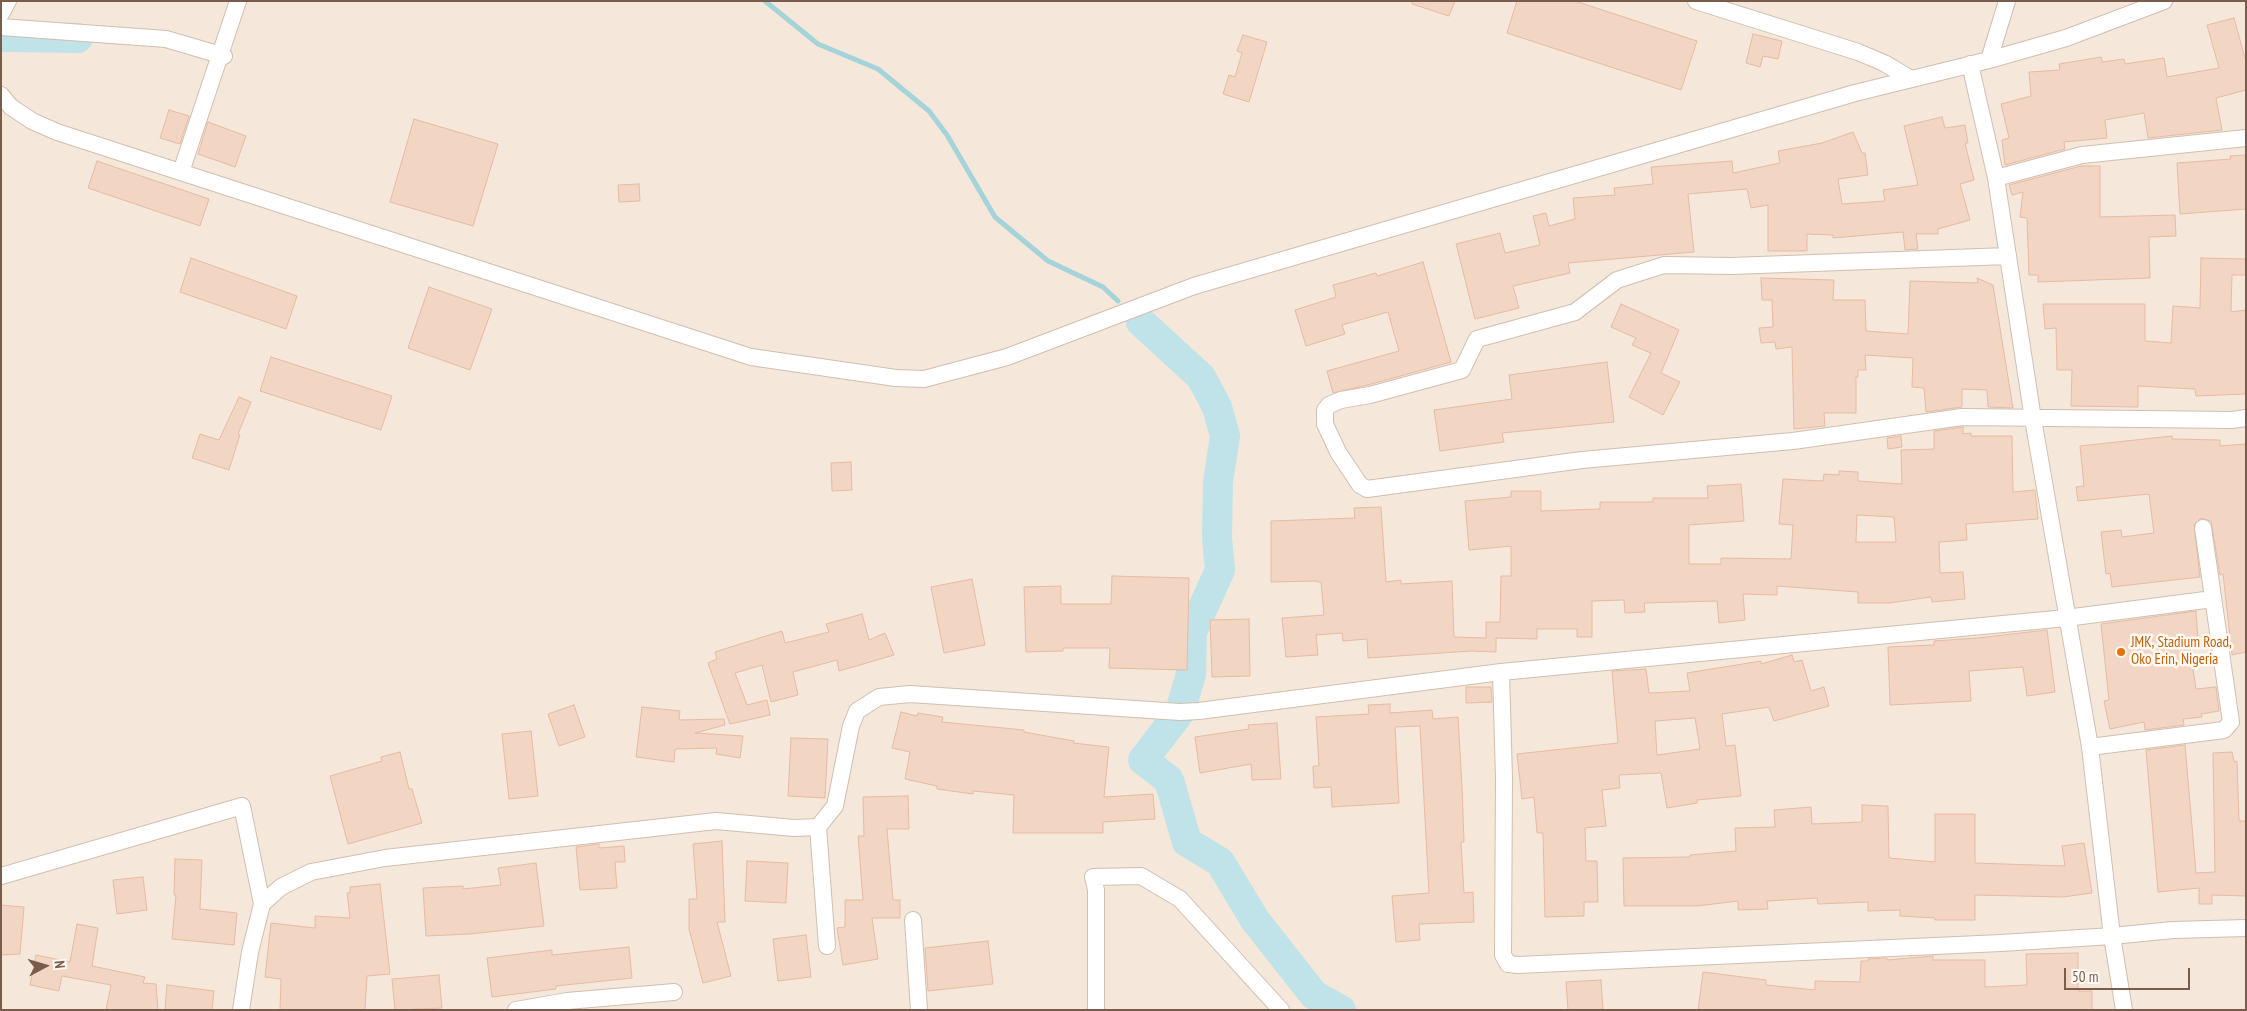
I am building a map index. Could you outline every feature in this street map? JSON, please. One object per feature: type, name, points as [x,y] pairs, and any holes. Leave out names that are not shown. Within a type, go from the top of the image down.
[{"type":"street","points":[[1,14],[8,1]]},
{"type":"street","points":[[181,172],[222,56],[238,1]]},
{"type":"street","points":[[1696,1],[1858,52],[1884,63],[1910,79]]},
{"type":"street","points":[[1989,60],[2006,1]]},
{"type":"street","points":[[1,95],[11,107],[32,122],[57,132],[751,356],[896,378],[924,379],[1007,357],[1194,286],[1855,93],[1989,60],[2066,38],[2164,1]]},
{"type":"street","points":[[1,27],[166,39],[222,56]]},
{"type":"street","points":[[1970,64],[1996,178],[2033,419],[2066,618],[2090,747],[2112,936],[2124,1010]]},
{"type":"street","points":[[1996,178],[2082,155],[2246,138]]},
{"type":"street","points":[[2008,256],[1731,266],[1664,265],[1617,280],[1575,312],[1477,339],[1462,370],[1370,395],[1341,400],[1329,405],[1324,410],[1325,424],[1335,446],[1360,485],[1367,489],[1582,460],[1793,441],[1962,417],[2232,420],[2246,418]]},
{"type":"street","points":[[2090,747],[2224,730],[2231,722],[2203,528]]},
{"type":"street","points":[[827,946],[818,827],[835,806],[851,726],[858,711],[879,697],[910,694],[1180,712],[1199,711],[1501,672],[2066,618],[2213,599]]},
{"type":"street","points":[[1501,672],[1504,778],[1504,955],[1508,964],[1750,955],[2112,936],[2173,930],[2246,928]]},
{"type":"street","points":[[1,876],[242,806],[262,904],[250,952],[240,1010]]},
{"type":"street","points":[[262,904],[281,887],[312,872],[385,858],[716,821],[794,828],[818,827]]},
{"type":"street","points":[[1096,1010],[1096,890],[1093,876],[1142,876],[1180,899],[1281,1010]]},
{"type":"street","points":[[913,920],[919,1010]]},
{"type":"street","points":[[516,1010],[567,1000],[674,992]]},
{"type":"shaded area","points":[[1,1],[2246,1],[2246,1010],[1,1010]]},
{"type":"building","points":[[1412,1],[1455,1],[1449,16],[1412,4]]},
{"type":"building","points":[[1517,1],[1575,1],[1697,41],[1681,90],[1507,33]]},
{"type":"building","points":[[2234,18],[2246,62],[2246,90],[2216,98],[2222,130],[2148,138],[2144,113],[2105,120],[2107,138],[2064,142],[2065,149],[2005,165],[2002,140],[2009,138],[2001,104],[2031,96],[2029,72],[2060,70],[2059,64],[2101,57],[2102,62],[2124,59],[2125,64],[2164,58],[2167,77],[2219,68],[2207,25]]},
{"type":"building","points":[[1753,34],[1782,41],[1778,59],[1763,56],[1760,67],[1746,63]]},
{"type":"building","points":[[1243,35],[1267,42],[1249,102],[1223,94],[1229,75],[1235,77],[1242,53],[1237,51]]},
{"type":"building","points":[[169,110],[189,116],[180,144],[160,138]]},
{"type":"building","points":[[1942,117],[1945,128],[1965,125],[1968,143],[1965,143],[1974,180],[1960,184],[1970,220],[1938,229],[1938,234],[1916,234],[1918,249],[1905,250],[1903,232],[1833,238],[1833,235],[1807,234],[1807,251],[1768,251],[1768,205],[1751,208],[1747,189],[1688,194],[1694,252],[1568,263],[1570,273],[1513,286],[1519,308],[1475,319],[1456,244],[1500,233],[1505,253],[1540,245],[1533,216],[1546,213],[1549,226],[1575,219],[1573,198],[1615,195],[1614,188],[1653,184],[1651,167],[1732,161],[1733,173],[1780,163],[1778,151],[1822,143],[1853,132],[1862,153],[1865,153],[1868,175],[1838,179],[1842,204],[1885,201],[1883,190],[1918,185],[1904,126]]},
{"type":"building","points":[[414,119],[498,144],[473,226],[390,202]]},
{"type":"building","points":[[208,122],[246,136],[235,167],[198,154]]},
{"type":"building","points":[[2246,155],[2246,209],[2180,214],[2177,163],[2231,159],[2230,156]]},
{"type":"building","points":[[97,161],[209,199],[200,226],[88,188]]},
{"type":"building","points":[[2081,166],[2100,166],[2100,217],[2175,215],[2176,236],[2149,237],[2150,278],[2038,282],[2038,275],[2029,275],[2027,218],[2020,217],[2023,192],[2012,195],[2009,185]]},
{"type":"building","points":[[639,184],[640,201],[619,202],[618,185]]},
{"type":"building","points":[[191,258],[297,296],[286,329],[180,292]]},
{"type":"building","points":[[2201,258],[2246,259],[2246,275],[2232,275],[2231,312],[2246,310],[2246,394],[2196,396],[2195,389],[2138,386],[2138,407],[2071,406],[2072,370],[2057,370],[2056,328],[2045,329],[2043,304],[2145,304],[2145,341],[2171,343],[2173,306],[2200,308]]},
{"type":"building","points":[[1423,262],[1451,362],[1333,393],[1327,371],[1399,351],[1388,312],[1342,325],[1345,334],[1306,346],[1295,310],[1336,297],[1333,285],[1376,273],[1377,276]]},
{"type":"building","points":[[1761,278],[1834,280],[1833,300],[1865,300],[1866,331],[1908,334],[1910,281],[1978,283],[1977,278],[1993,285],[2013,408],[1988,407],[1987,390],[1962,389],[1962,407],[1926,412],[1924,388],[1912,387],[1913,358],[1865,355],[1866,370],[1858,370],[1858,377],[1856,377],[1856,413],[1824,413],[1825,426],[1794,429],[1792,347],[1776,349],[1775,342],[1761,343],[1759,328],[1773,327],[1772,300],[1762,300]]},
{"type":"building","points":[[429,287],[492,309],[470,370],[408,348]]},
{"type":"building","points":[[1621,304],[1679,330],[1661,373],[1680,382],[1663,415],[1629,397],[1651,353],[1632,345],[1636,338],[1611,327]]},
{"type":"building","points":[[271,357],[392,396],[381,430],[260,391]]},
{"type":"building","points":[[1607,362],[1614,422],[1502,433],[1504,442],[1440,451],[1434,410],[1512,399],[1509,375]]},
{"type":"building","points":[[239,397],[251,402],[238,434],[240,435],[229,470],[192,458],[200,434],[219,440]]},
{"type":"building","points":[[1963,427],[1963,434],[1971,433],[1971,436],[2012,436],[2013,492],[2035,490],[2038,519],[1966,524],[1967,540],[1939,542],[1940,573],[1963,572],[1965,599],[1932,602],[1931,597],[1889,603],[1858,603],[1858,592],[1777,586],[1777,595],[1743,594],[1745,620],[1719,623],[1717,601],[1644,603],[1645,612],[1625,613],[1624,600],[1592,601],[1592,637],[1577,637],[1577,629],[1537,629],[1537,639],[1496,638],[1496,652],[1471,651],[1368,658],[1367,639],[1343,641],[1342,633],[1316,635],[1318,655],[1286,657],[1282,618],[1324,615],[1321,582],[1271,582],[1271,521],[1355,518],[1354,508],[1381,507],[1386,582],[1401,580],[1401,584],[1452,581],[1454,637],[1486,638],[1486,622],[1500,622],[1501,576],[1511,576],[1511,546],[1469,550],[1465,501],[1511,497],[1511,491],[1541,491],[1541,511],[1600,509],[1600,502],[1653,502],[1653,498],[1708,498],[1707,486],[1741,484],[1744,521],[1689,525],[1689,564],[1721,564],[1721,558],[1791,559],[1793,525],[1779,524],[1783,479],[1823,481],[1824,474],[1839,475],[1839,471],[1858,472],[1858,481],[1902,484],[1901,450],[1934,449],[1934,431]],"holes":[[[1857,515],[1894,517],[1896,542],[1856,542]]]},
{"type":"building","points":[[1901,436],[1902,447],[1888,449],[1887,438]]},
{"type":"building","points":[[2172,436],[2172,439],[2220,440],[2220,446],[2246,444],[2246,652],[2232,655],[2223,574],[2220,575],[2211,521],[2201,518],[2194,525],[2200,577],[2112,587],[2110,573],[2106,574],[2101,532],[2121,530],[2122,537],[2154,533],[2149,494],[2078,501],[2076,487],[2084,486],[2080,446]]},
{"type":"building","points":[[851,462],[852,490],[832,491],[831,463]]},
{"type":"building","points":[[1112,576],[1189,578],[1187,670],[1109,668],[1110,648],[1063,648],[1063,651],[1026,652],[1024,587],[1061,586],[1061,604],[1111,604]]},
{"type":"building","points":[[972,579],[985,645],[944,653],[931,587]]},
{"type":"building","points":[[2196,611],[2198,640],[2189,641],[2196,689],[2216,687],[2219,711],[2201,714],[2202,717],[2183,719],[2184,725],[2145,730],[2144,722],[2110,729],[2104,701],[2109,700],[2101,624]]},
{"type":"building","points":[[862,614],[869,640],[885,633],[894,655],[839,671],[837,660],[793,672],[798,695],[771,702],[762,665],[735,673],[747,705],[767,700],[770,715],[730,724],[708,663],[717,659],[715,652],[782,631],[785,643],[829,632],[826,624]]},
{"type":"building","points":[[1249,619],[1250,676],[1212,677],[1210,620]]},
{"type":"building","points":[[2047,630],[2055,692],[2027,696],[2023,667],[1969,671],[1971,701],[1890,705],[1888,647],[1934,645],[1934,641]]},
{"type":"building","points":[[1792,655],[1794,662],[1802,660],[1811,691],[1824,687],[1829,706],[1774,721],[1769,707],[1722,714],[1726,746],[1735,745],[1741,796],[1697,800],[1697,803],[1667,808],[1661,773],[1619,775],[1620,788],[1602,790],[1606,826],[1585,828],[1586,861],[1597,861],[1598,902],[1584,902],[1584,916],[1545,917],[1543,833],[1537,833],[1534,797],[1522,799],[1517,754],[1618,743],[1612,671],[1646,669],[1649,693],[1690,691],[1687,673],[1761,661],[1761,664]],"holes":[[[1695,718],[1700,749],[1657,755],[1655,721]]]},
{"type":"building","points":[[1466,687],[1491,687],[1492,702],[1466,703]]},
{"type":"building","points":[[1390,704],[1390,713],[1432,710],[1433,719],[1458,717],[1464,842],[1461,842],[1464,893],[1473,892],[1474,922],[1419,924],[1420,940],[1396,942],[1392,896],[1429,893],[1420,726],[1395,727],[1399,803],[1332,807],[1331,787],[1314,788],[1313,766],[1319,766],[1316,717],[1369,714],[1368,705]]},
{"type":"building","points":[[574,705],[585,737],[559,746],[548,714]]},
{"type":"building","points":[[642,707],[680,711],[679,720],[724,719],[725,725],[695,733],[743,736],[740,758],[716,754],[717,748],[675,749],[674,762],[636,757]]},
{"type":"building","points":[[901,712],[917,716],[918,713],[943,717],[942,722],[1024,730],[1024,732],[1074,741],[1073,743],[1109,747],[1104,797],[1153,794],[1155,819],[1103,822],[1103,833],[1013,833],[1014,795],[973,791],[973,794],[937,789],[937,786],[905,779],[910,752],[892,748]]},
{"type":"building","points":[[1277,723],[1281,779],[1252,780],[1251,764],[1200,773],[1195,737],[1249,729],[1248,725]]},
{"type":"building","points":[[531,731],[538,796],[509,799],[502,734]]},
{"type":"building","points":[[791,738],[828,739],[825,798],[788,796]]},
{"type":"building","points":[[2185,745],[2196,873],[2215,872],[2213,753],[2232,752],[2234,762],[2237,761],[2239,821],[2246,821],[2246,896],[2212,895],[2212,904],[2199,904],[2199,888],[2158,892],[2146,750]]},
{"type":"building","points":[[400,752],[409,789],[412,789],[422,823],[348,844],[330,776],[382,761],[381,757]]},
{"type":"building","points":[[908,796],[909,829],[887,829],[893,900],[900,900],[900,918],[872,918],[878,959],[843,965],[837,928],[845,927],[845,900],[863,900],[858,836],[864,836],[863,797]]},
{"type":"building","points":[[1862,805],[1888,806],[1889,858],[1935,862],[1935,814],[1975,814],[1975,863],[2065,866],[2062,846],[2084,843],[2092,893],[2063,897],[1975,895],[1975,920],[1935,920],[1935,918],[1900,916],[1900,910],[1868,911],[1868,902],[1818,904],[1817,898],[1767,901],[1768,909],[1738,910],[1738,901],[1697,906],[1624,906],[1623,858],[1690,857],[1690,855],[1736,851],[1735,828],[1775,827],[1774,810],[1811,807],[1812,824],[1862,822]]},
{"type":"building","points":[[722,841],[725,922],[717,922],[731,976],[703,983],[689,929],[689,899],[697,899],[693,844]]},
{"type":"building","points":[[599,844],[599,848],[624,846],[625,862],[615,862],[617,888],[580,890],[576,847]]},
{"type":"building","points":[[175,859],[202,860],[200,909],[237,913],[234,945],[172,939],[176,895],[174,895]]},
{"type":"building","points":[[747,861],[788,863],[786,903],[745,901]]},
{"type":"building","points":[[536,863],[544,926],[470,934],[426,936],[423,888],[463,886],[463,889],[501,885],[498,868]]},
{"type":"building","points":[[143,877],[147,910],[117,914],[113,880]]},
{"type":"building","points":[[380,884],[390,974],[367,976],[365,1010],[280,1010],[281,979],[265,977],[271,923],[315,928],[315,916],[350,918],[347,893],[350,893],[350,887]]},
{"type":"building","points":[[1,905],[24,907],[20,954],[1,955]]},
{"type":"building","points":[[77,924],[98,928],[92,966],[145,977],[143,983],[156,984],[158,1010],[106,1010],[111,985],[62,976],[59,991],[30,985],[36,955],[70,962]]},
{"type":"building","points":[[806,935],[811,977],[778,981],[773,939]]},
{"type":"building","points":[[988,941],[993,984],[928,991],[925,948]]},
{"type":"building","points":[[629,947],[632,978],[556,986],[556,989],[492,997],[487,958],[552,950],[552,955]]},
{"type":"building","points":[[2078,953],[2078,991],[2092,991],[2092,1010],[1698,1010],[1703,972],[1766,980],[1766,985],[1815,990],[1815,981],[1860,982],[1861,961],[1868,961],[1868,959],[1887,958],[1887,960],[1933,956],[1933,960],[1985,960],[1985,987],[2027,985],[2026,954]]},
{"type":"building","points":[[439,975],[442,1008],[395,1010],[392,979]]},
{"type":"building","points":[[1601,980],[1603,1010],[1568,1010],[1566,982]]},
{"type":"building","points":[[167,985],[214,991],[212,1010],[165,1010]]},
{"type":"waterway","points":[[765,1],[818,44],[878,69],[929,111],[947,135],[995,217],[1048,261],[1103,287],[1118,301]]},
{"type":"waterway","points":[[1,37],[78,38]]},
{"type":"waterway","points":[[1141,322],[1201,377],[1217,407],[1225,436],[1218,482],[1217,538],[1220,570],[1192,632],[1191,674],[1180,712],[1143,760],[1169,780],[1187,842],[1220,862],[1255,920],[1314,995],[1341,1010]]},
{"type":"place","name":"JMK, Stadium Road, Oko Erin, Nigeria","points":[[2121,652]]}]
